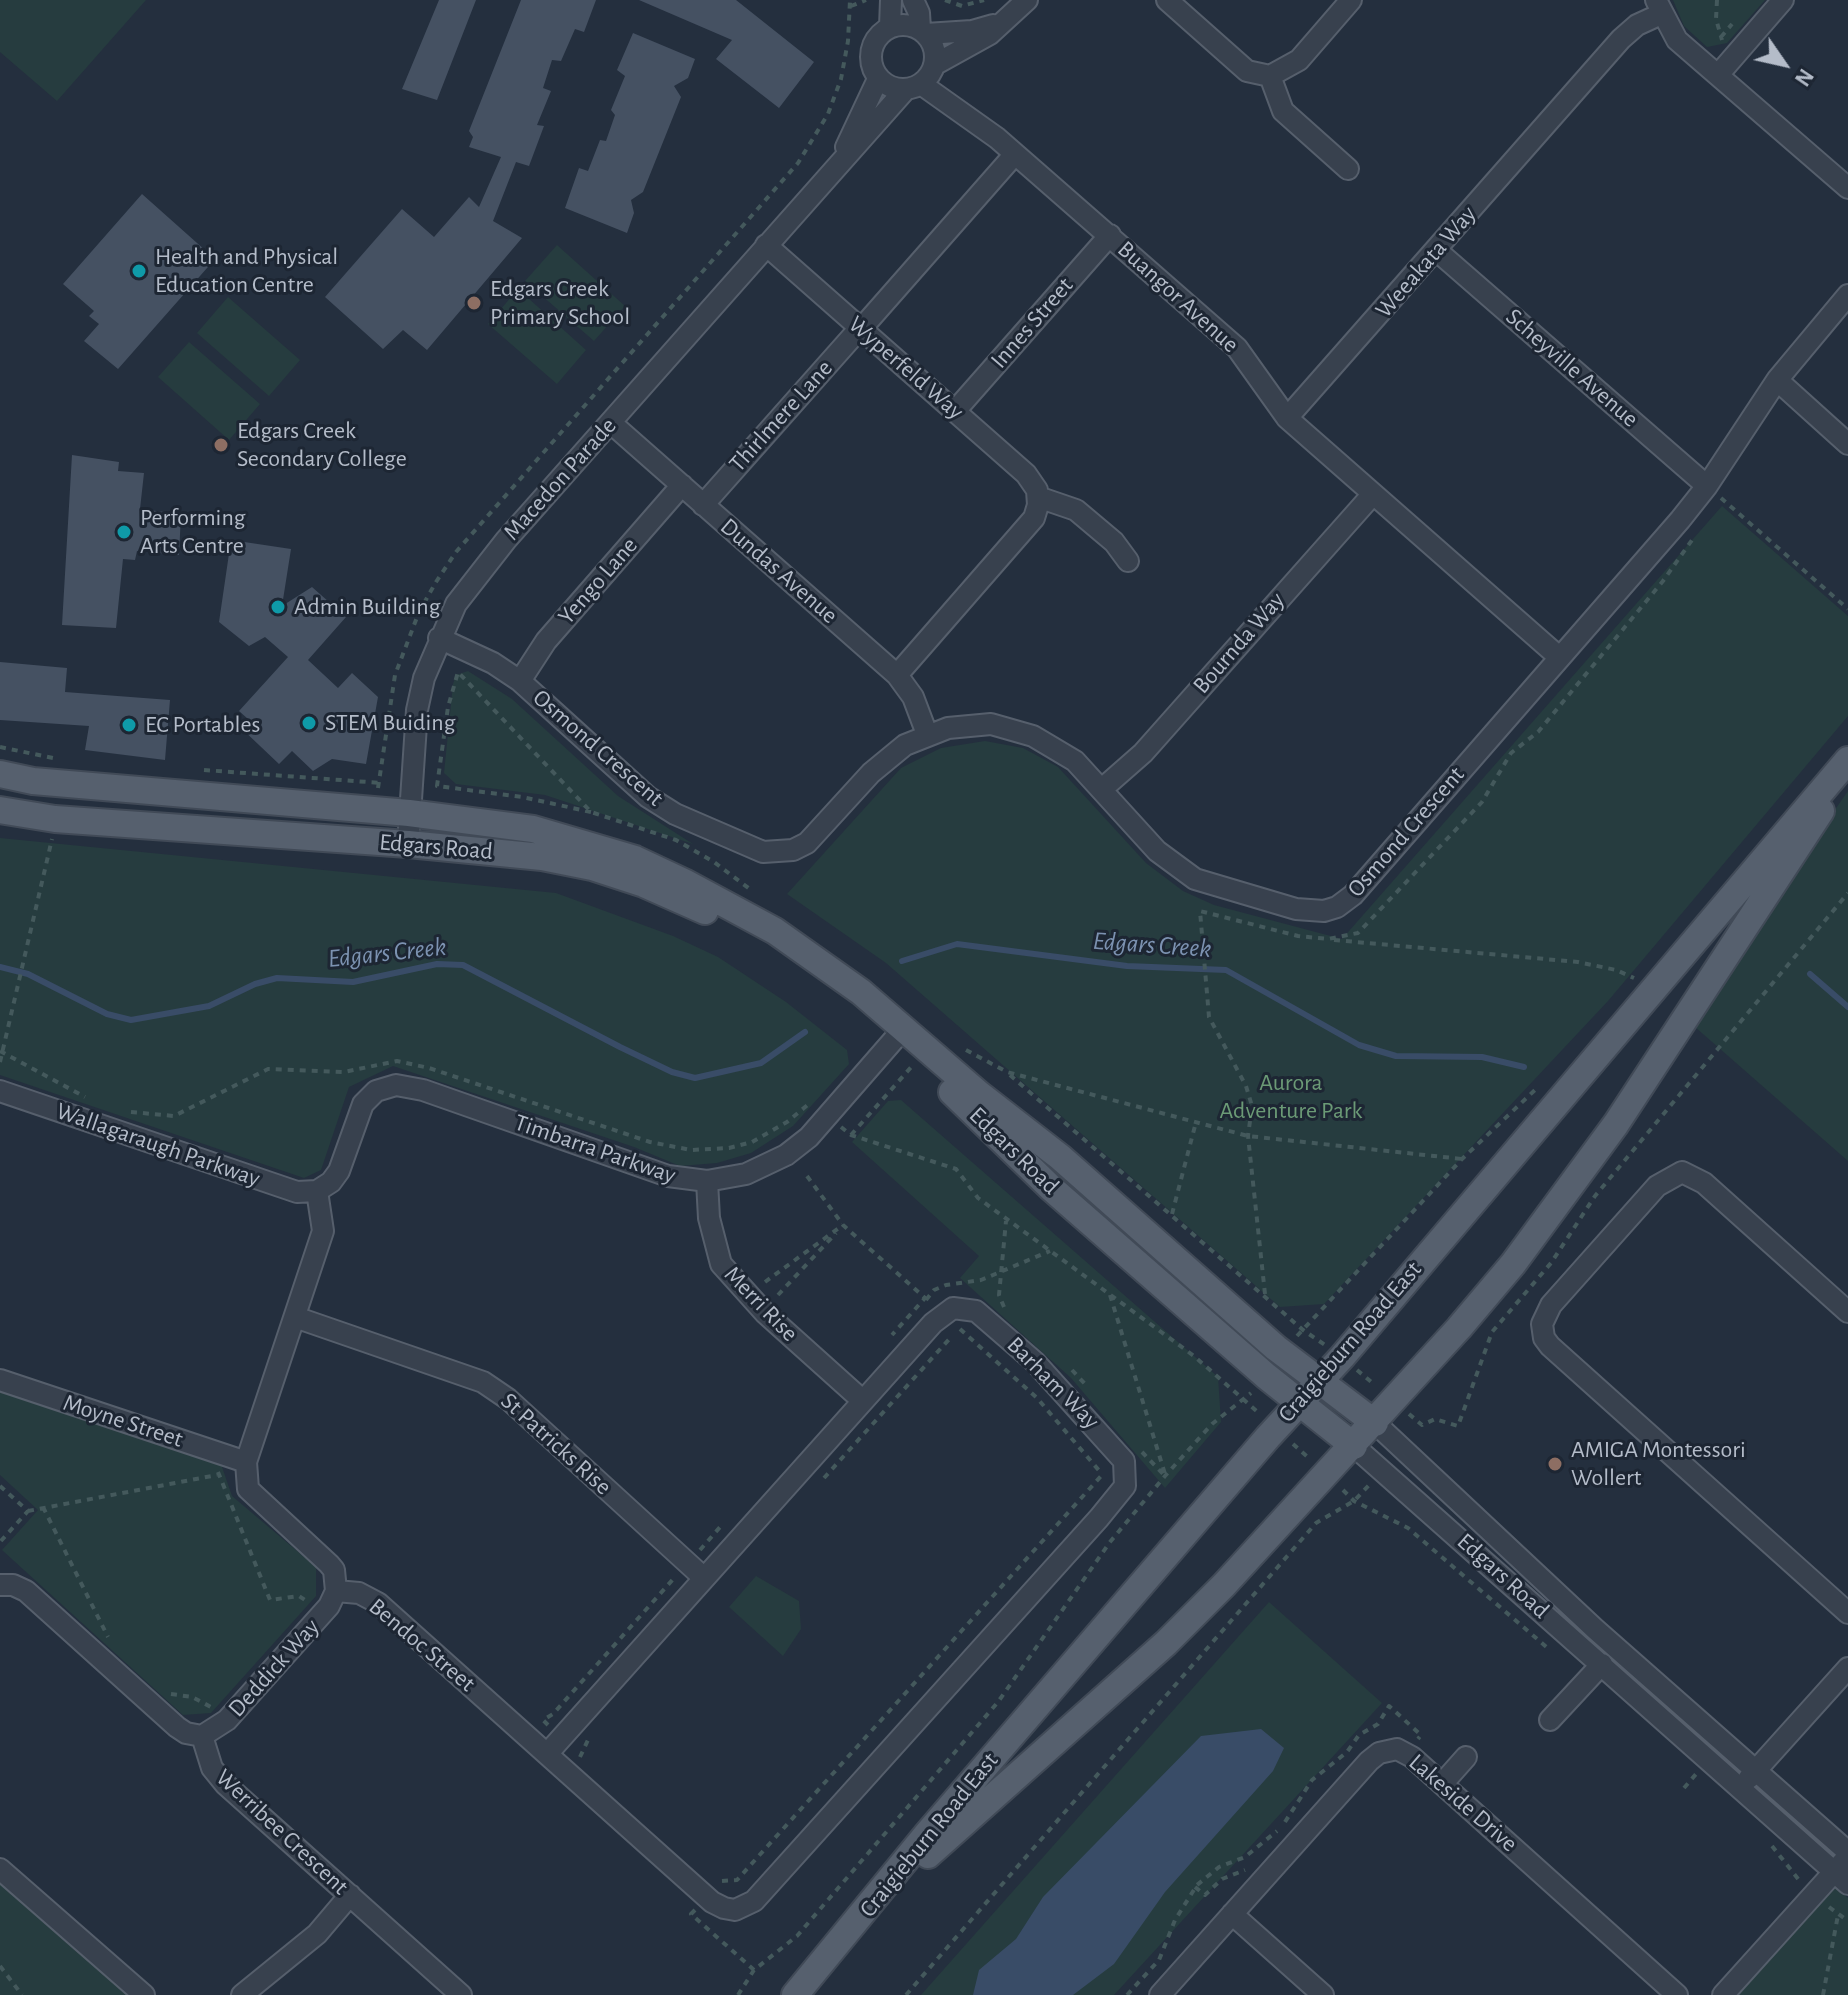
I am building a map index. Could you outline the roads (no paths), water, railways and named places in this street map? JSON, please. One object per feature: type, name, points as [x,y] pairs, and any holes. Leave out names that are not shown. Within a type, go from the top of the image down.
[{"type":"main road","name":"Craigieburn Road East","points":[[795,1995],[854,1927],[927,1834],[1848,760]]},
{"type":"main road","name":"Craigieburn Road East","points":[[854,1927],[971,1814],[1166,1643],[1354,1446],[1513,1264],[1664,1055],[1758,902],[1848,772]]},
{"type":"main road","name":"Edgars Road","points":[[0,774],[33,781],[409,813],[533,829],[635,859],[775,931],[821,962],[899,1034],[917,1060],[1051,1188],[1266,1376],[1354,1446]]},
{"type":"main road","name":"Edgars Road","points":[[0,810],[69,820],[408,844],[542,857],[592,867],[644,884],[714,914],[759,939],[838,992],[979,1094],[1060,1157],[1283,1353],[1375,1423]]},
{"type":"street","points":[[890,27],[891,0]]},
{"type":"street","points":[[913,0],[923,32],[934,49],[934,65]]},
{"type":"street","points":[[1008,19],[972,31],[923,32],[905,24],[890,27],[880,34],[870,56],[878,79],[895,89],[913,87],[934,65],[990,34],[1008,19],[1027,0]]},
{"type":"street","points":[[1167,0],[1247,71],[1270,76],[1299,60],[1351,0]]},
{"type":"street","points":[[1718,75],[1783,0]]},
{"type":"street","points":[[1659,7],[1677,40],[1848,188]]},
{"type":"street","name":"Weeakata Way","points":[[1287,418],[1621,39],[1659,7]]},
{"type":"street","points":[[1270,76],[1283,111],[1348,169]]},
{"type":"street","name":"Macedon Parade","points":[[831,171],[865,113],[878,79]]},
{"type":"street","name":"Macedon Parade","points":[[408,844],[417,710],[424,678],[439,638],[469,584],[831,171],[913,87]]},
{"type":"street","name":"Buangor Avenue","points":[[913,87],[1015,154],[1110,235],[1237,348],[1287,418],[1559,657]]},
{"type":"street","name":"Thirlmere Lane","points":[[703,505],[1015,154]]},
{"type":"street","name":"Innes Street","points":[[955,411],[1110,235]]},
{"type":"street","name":"Wyperfeld Way","points":[[766,245],[1026,474],[1038,497]]},
{"type":"street","name":"Scheyville Avenue","points":[[1436,250],[1715,496]]},
{"type":"street","name":"Osmond Crescent","points":[[439,638],[493,663],[520,681],[648,797],[675,814],[763,852],[793,850],[807,843],[884,760],[927,734],[968,724],[1014,728],[1058,748],[1102,789],[1157,851],[1195,879],[1296,909],[1324,911],[1337,907],[1353,895],[1559,657],[1715,496],[1777,380],[1848,295]]},
{"type":"street","points":[[1777,380],[1848,444]]},
{"type":"street","name":"Dundas Avenue","points":[[611,423],[897,675],[913,697],[927,734]]},
{"type":"street","name":"Yengo Lane","points":[[520,681],[546,641],[682,485]]},
{"type":"street","name":"Bournda Way","points":[[1102,789],[1143,753],[1373,494]]},
{"type":"street","points":[[897,675],[1030,522],[1037,512],[1038,497],[1076,510],[1114,542],[1128,561]]},
{"type":"street","name":"Timbarra Parkway","points":[[317,1191],[335,1178],[359,1112],[376,1091],[396,1085],[407,1086],[668,1176],[707,1181],[746,1174],[786,1155],[809,1137],[899,1034]]},
{"type":"street","name":"Wallagaraugh Parkway","points":[[0,1091],[297,1192],[317,1191]]},
{"type":"street","points":[[1848,1312],[1704,1183],[1682,1172],[1657,1186],[1551,1305],[1542,1324],[1544,1338],[1550,1346],[1848,1613]]},
{"type":"street","name":"Merri Rise","points":[[707,1181],[709,1218],[721,1264],[765,1313],[863,1401]]},
{"type":"street","points":[[246,1462],[323,1231],[317,1191]]},
{"type":"street","name":"Barham Way","points":[[712,1902],[735,1910],[754,1901],[1120,1492],[1127,1477],[1124,1461],[1061,1387],[976,1311],[958,1306],[943,1314],[863,1401]]},
{"type":"street","name":"St Patricks Rise","points":[[295,1317],[483,1382],[508,1399],[704,1578]]},
{"type":"street","name":"Moyne Street","points":[[0,1380],[246,1462]]},
{"type":"street","points":[[547,1754],[863,1401]]},
{"type":"street","name":"Edgars Road","points":[[1375,1423],[1595,1629],[1757,1769],[1844,1866]]},
{"type":"street","name":"Edgars Road","points":[[1354,1446],[1741,1787],[1844,1866]]},
{"type":"street","name":"Bendoc Street","points":[[246,1462],[248,1489],[329,1564],[334,1570],[336,1591],[359,1593],[378,1603],[712,1902]]},
{"type":"street","points":[[0,1585],[13,1585],[26,1591],[177,1727],[186,1733],[202,1736]]},
{"type":"street","name":"Deddick Way","points":[[202,1736],[227,1720],[322,1615],[336,1591]]},
{"type":"street","points":[[1550,1720],[1602,1664]]},
{"type":"street","points":[[1741,1787],[1848,1668]]},
{"type":"street","name":"Werribee Crescent","points":[[202,1736],[217,1775],[461,1995]]},
{"type":"street","name":"Lakeside Drive","points":[[1160,1995],[1379,1753],[1403,1750],[1677,1995]]},
{"type":"street","points":[[1442,1784],[1466,1757]]},
{"type":"street","points":[[1723,1995],[1814,1893],[1844,1866]]},
{"type":"street","points":[[0,1869],[144,1995]]},
{"type":"street","points":[[242,1995],[317,1934],[350,1895]]},
{"type":"street","points":[[1232,1914],[1323,1995]]},
{"type":"water","points":[[1261,1729],[1284,1748],[1273,1771],[1165,1892],[1114,1964],[1073,1995],[973,1995],[979,1970],[1016,1939],[1043,1897],[1201,1736]]},
{"type":"waterway","name":"Edgars Creek","points":[[902,961],[957,944],[1127,966],[1226,970],[1359,1045],[1396,1056],[1482,1057],[1524,1067]]},
{"type":"waterway","name":"Edgars Creek","points":[[0,967],[28,974],[107,1014],[131,1020],[209,1006],[255,984],[277,978],[353,982],[437,964],[463,965],[620,1047],[672,1072],[695,1078],[761,1063],[805,1032]]},
{"type":"waterway","name":"Edgars Creek","points":[[1810,974],[1848,1007]]},
{"type":"place","name":"Health and Physical Education Centre","points":[[139,271]]},
{"type":"place","name":"Edgars Creek Primary School","points":[[474,303]]},
{"type":"place","name":"Edgars Creek Secondary College","points":[[221,445]]},
{"type":"place","name":"Performing Arts Centre","points":[[124,532]]},
{"type":"place","name":"Admin Building","points":[[278,607]]},
{"type":"place","name":"STEM Buiding","points":[[309,723]]},
{"type":"place","name":"EC Portables","points":[[129,725]]},
{"type":"place","name":"AMIGA Montessori Wollert","points":[[1555,1464]]},
{"type":"park label","name":"Aurora Adventure Park","points":[[1291,1097]]}]
